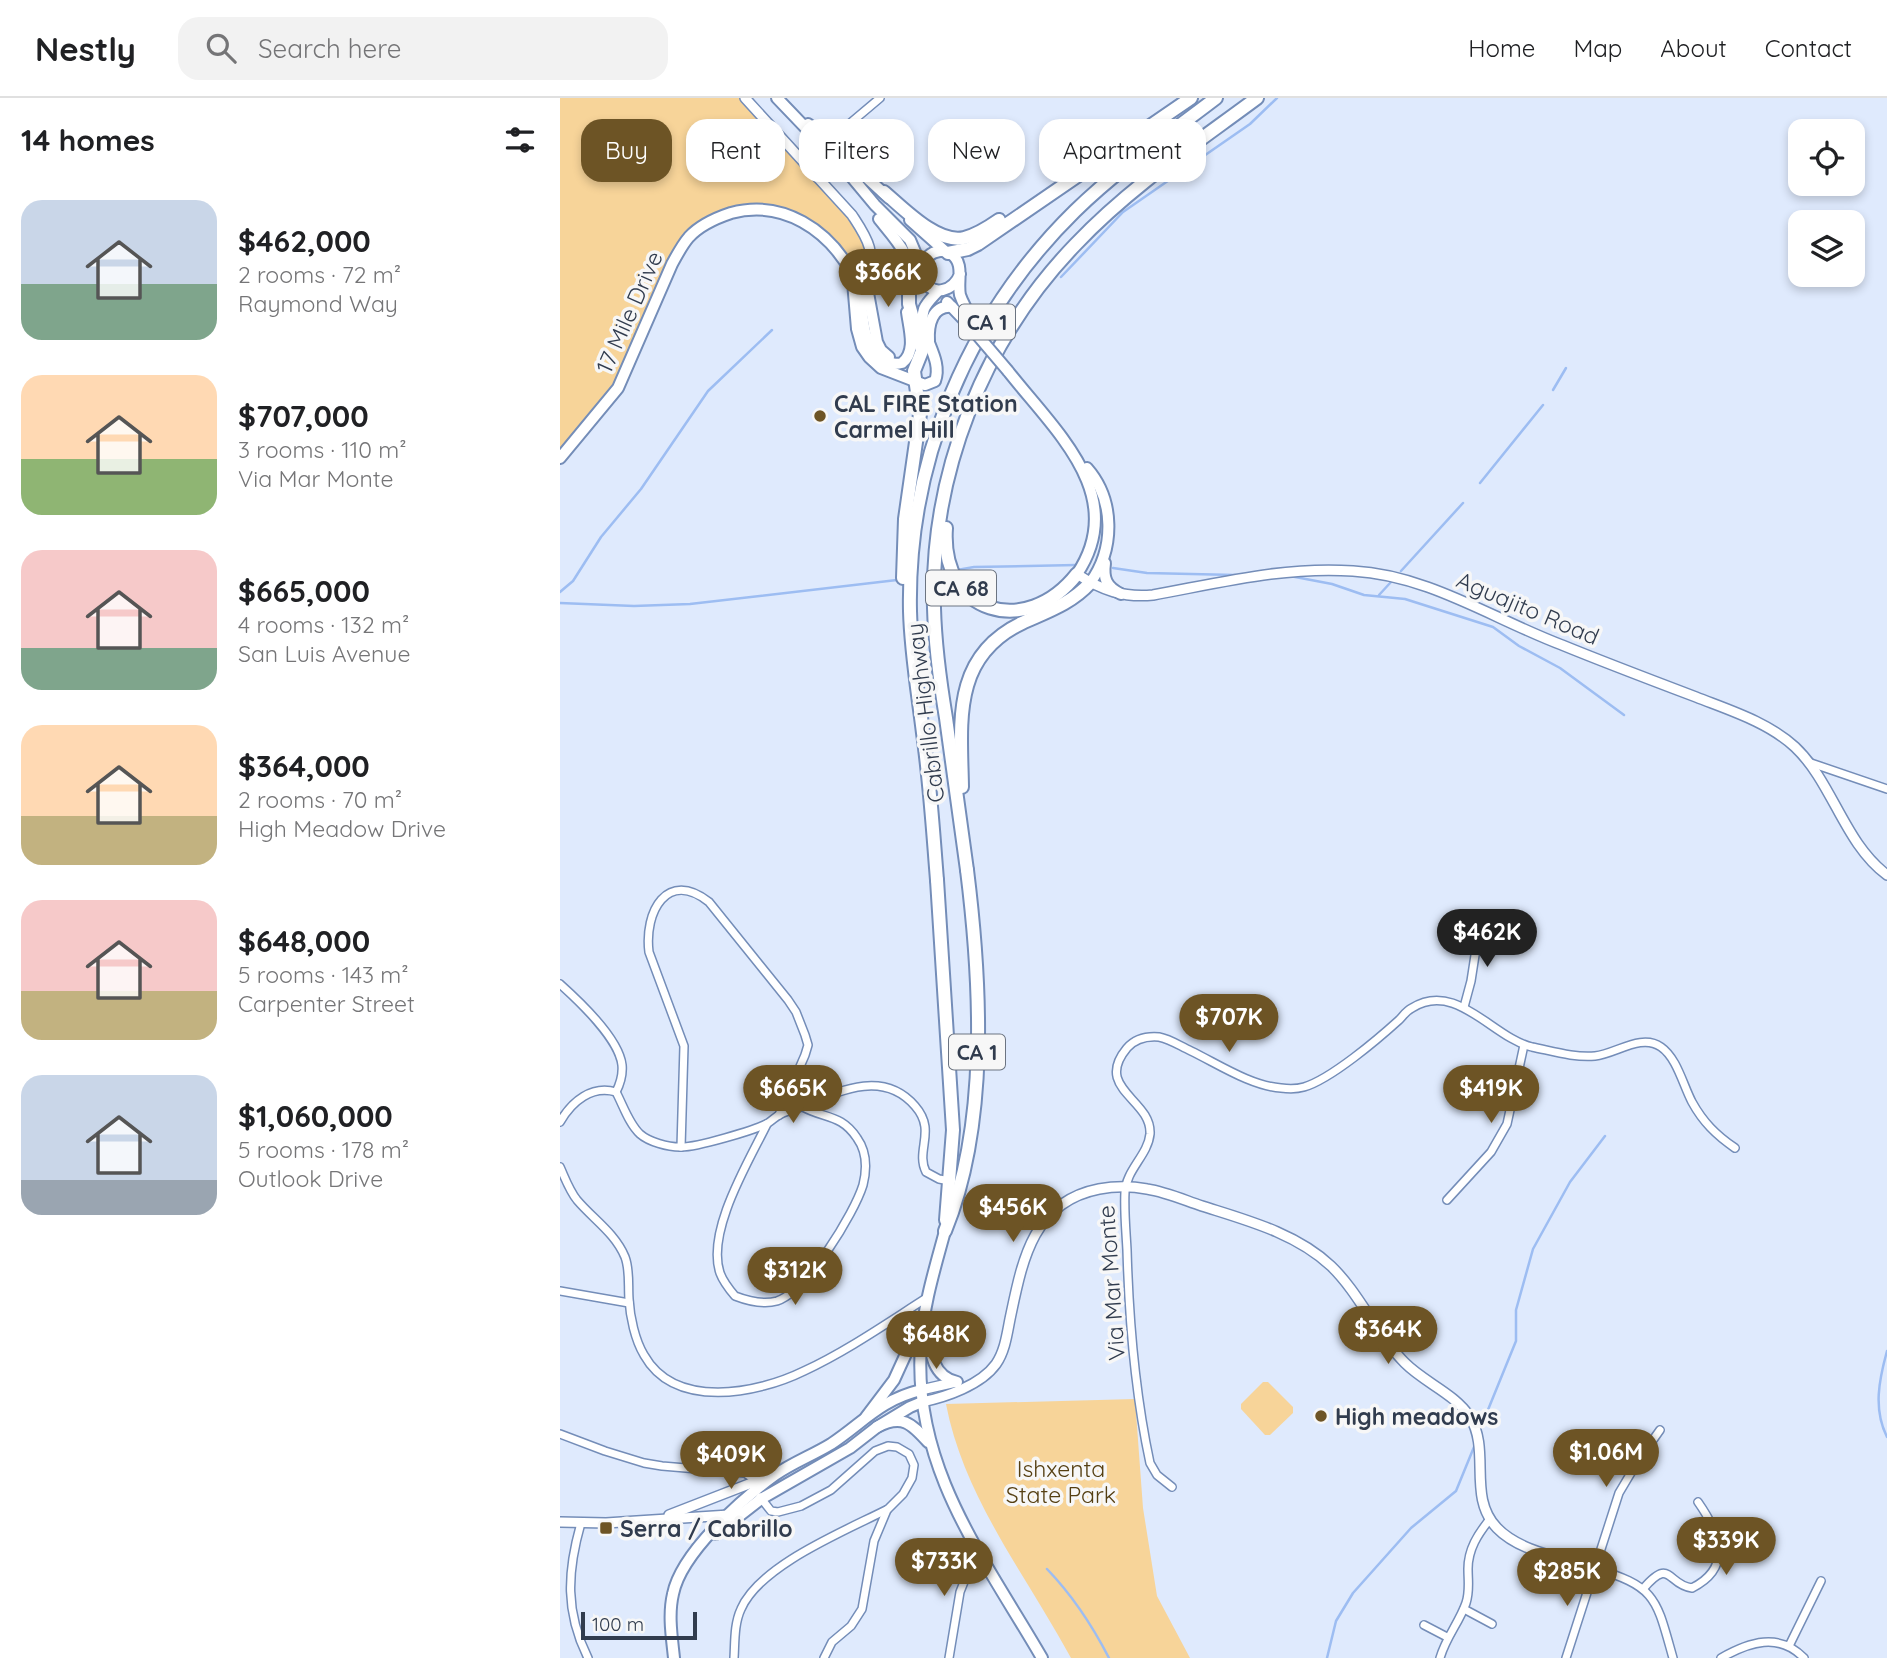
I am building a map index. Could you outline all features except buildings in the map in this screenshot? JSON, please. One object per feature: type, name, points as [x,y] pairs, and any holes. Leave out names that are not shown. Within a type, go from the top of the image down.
[{"type":"highway","points":[[947,252],[966,250],[978,244],[1063,183],[1191,98]]},
{"type":"highway","name":"Cabrillo Highway","points":[[945,1231],[953,1147],[952,1105],[927,764],[911,632],[911,565],[923,482],[947,401],[975,342],[1021,272],[1071,215],[1107,182],[1216,98]]},
{"type":"highway","name":"Cabrillo Highway","points":[[945,1231],[963,1176],[976,1076],[978,1025],[976,959],[967,870],[938,663],[934,607],[938,531],[954,458],[976,396],[998,350],[1024,308],[1054,268],[1082,237],[1125,199],[1257,98]]},
{"type":"highway","points":[[884,192],[928,228],[958,239],[978,232],[1063,183]]},
{"type":"highway","points":[[910,290],[909,304],[922,348],[914,371],[920,414],[906,511],[903,565],[911,632]]},
{"type":"highway","name":"CA 68","points":[[954,458],[946,554],[952,574],[967,594],[994,609],[1021,610],[1053,597],[1077,574]]},
{"type":"highway","points":[[960,822],[961,710],[971,673],[984,653],[1003,635],[1064,604],[1090,583]]},
{"type":"main road","name":"CA 68","points":[[777,98],[912,242],[926,283],[939,291],[952,307],[970,322],[1077,459],[1096,478],[1106,503],[1107,548],[1101,566],[1090,583]]},
{"type":"main road","name":"CA 68","points":[[789,110],[801,119]]},
{"type":"main road","name":"CA 68","points":[[873,182],[921,231],[958,261],[961,298],[970,322]]},
{"type":"main road","name":"17 Mile Drive","points":[[560,458],[618,388],[672,264],[691,236],[710,221],[723,215],[751,209],[776,211],[821,233],[859,273],[871,349],[888,363],[899,364],[908,357],[911,348],[906,308],[911,269],[904,251],[876,214],[864,192]]},
{"type":"main road","points":[[910,290],[913,277],[930,254],[947,252]]},
{"type":"main road","points":[[859,273],[855,315],[862,347],[878,365],[928,385],[936,379],[937,367],[923,313],[926,304],[939,291],[953,286],[960,274]]},
{"type":"main road","points":[[929,341],[929,324],[934,315],[941,308],[952,307]]},
{"type":"main road","name":"CA 68","points":[[1077,459],[1093,494],[1096,522],[1089,551],[1077,574]]},
{"type":"main road","points":[[1107,548],[1104,579],[1110,588],[1121,594]]},
{"type":"main road","name":"Cabrillo Highway","points":[[945,1231],[925,1311],[920,1351],[922,1402],[930,1446],[950,1500],[1042,1658]]},
{"type":"main road","points":[[925,1311],[935,1365],[946,1378],[963,1383]]},
{"type":"main road","points":[[866,1417],[894,1380],[925,1311]]},
{"type":"main road","points":[[674,1658],[672,1596],[679,1575],[727,1515],[777,1474],[831,1444],[894,1398],[921,1390]]},
{"type":"main road","points":[[705,1541],[727,1527],[744,1511],[758,1491],[850,1448],[877,1427],[922,1402]]},
{"type":"main road","points":[[877,1427],[893,1420],[904,1421],[914,1427],[930,1446]]},
{"type":"street","points":[[745,98],[852,215],[870,249],[870,260],[859,273]]},
{"type":"street","points":[[855,119],[880,98]]},
{"type":"street","name":"Aguajito Road","points":[[1077,574],[1090,583],[1121,594],[1148,595],[1285,573],[1353,570],[1389,575],[1447,594],[1527,632],[1760,723],[1794,746],[1808,762],[1868,858],[1887,875]]},
{"type":"street","points":[[1808,762],[1887,789]]},
{"type":"street","points":[[681,1147],[684,1046],[649,952],[647,939],[648,925],[654,911],[663,897],[675,890],[695,894],[709,902],[788,1000],[800,1019],[808,1045],[779,1115]]},
{"type":"street","points":[[1464,1007],[1480,923]]},
{"type":"street","points":[[560,984],[594,1018],[620,1058],[622,1072],[616,1092],[641,1135],[681,1147],[767,1124],[779,1115],[850,1087],[874,1085],[896,1091],[916,1107],[924,1120],[926,1136],[923,1164],[926,1171],[934,1177],[950,1181]]},
{"type":"street","name":"Via Mar Monte","points":[[1172,1487],[1152,1469],[1146,1442],[1127,1287],[1125,1187],[1150,1133],[1144,1113],[1118,1080],[1120,1059],[1134,1042],[1151,1037],[1169,1040],[1264,1085],[1296,1088],[1318,1081],[1420,1004],[1440,1002],[1464,1007],[1524,1045],[1583,1057],[1609,1054],[1643,1042],[1657,1044],[1664,1048],[1671,1058],[1703,1121],[1712,1132],[1735,1148]]},
{"type":"street","points":[[1447,1200],[1491,1152],[1507,1124],[1524,1045]]},
{"type":"street","points":[[560,1122],[575,1102],[585,1095],[602,1089],[616,1092]]},
{"type":"street","points":[[767,1124],[736,1187],[720,1231],[718,1256],[720,1272],[735,1296],[756,1302],[777,1301],[785,1297],[813,1270],[854,1208],[863,1184],[865,1155],[852,1131],[831,1115],[813,1113],[803,1107]]},
{"type":"street","points":[[560,1167],[576,1199],[610,1233],[624,1255],[628,1271],[629,1303],[639,1346],[649,1363],[671,1382],[684,1388],[714,1392],[769,1384],[805,1371],[848,1348],[928,1297]]},
{"type":"street","points":[[921,1390],[963,1383],[984,1376],[993,1368],[1002,1353],[1022,1264],[1032,1238],[1045,1220],[1079,1195],[1096,1189],[1125,1187],[1162,1192],[1279,1233],[1329,1264],[1403,1361],[1453,1400],[1470,1417],[1478,1441],[1481,1493],[1490,1519],[1498,1529],[1523,1545],[1629,1579],[1643,1589],[1660,1612],[1673,1658]]},
{"type":"street","points":[[560,1291],[629,1303]]},
{"type":"street","points":[[922,1402],[946,1397],[963,1383]]},
{"type":"street","points":[[1566,1658],[1625,1481],[1660,1430]]},
{"type":"street","points":[[560,1434],[644,1463],[745,1473],[771,1511],[778,1512],[801,1506],[831,1490],[875,1451],[888,1446],[904,1450],[910,1455],[914,1465],[912,1478],[904,1494],[888,1509],[809,1549],[758,1584],[740,1612],[734,1658]]},
{"type":"street","points":[[734,1472],[743,1487]]},
{"type":"street","points":[[651,1520],[743,1487],[758,1491]]},
{"type":"street","points":[[1643,1589],[1654,1576],[1665,1573],[1683,1586],[1692,1588],[1717,1565],[1719,1552],[1715,1528],[1698,1502]]},
{"type":"street","points":[[824,1658],[832,1642],[851,1626],[862,1609],[874,1541],[888,1509]]},
{"type":"street","points":[[560,1522],[651,1520],[727,1515],[744,1511]]},
{"type":"street","points":[[1440,1658],[1447,1637],[1464,1609],[1468,1596],[1469,1557],[1474,1541],[1490,1519]]},
{"type":"street","points":[[581,1523],[571,1571],[570,1607],[588,1658]]},
{"type":"street","points":[[949,1658],[960,1592],[977,1548]]},
{"type":"street","points":[[1789,1646],[1821,1581]]},
{"type":"street","points":[[1464,1609],[1492,1623]]},
{"type":"street","points":[[1424,1625],[1447,1637]]},
{"type":"street","points":[[1721,1658],[1758,1642],[1773,1641],[1789,1646],[1804,1658]]},
{"type":"green space","points":[[560,98],[745,98],[764,119],[686,119],[686,182],[785,182],[785,142],[799,157],[799,182],[822,182],[852,215],[870,260],[853,275],[842,258],[800,220],[738,211],[690,236],[629,366],[560,458]]},
{"type":"green space","points":[[1263,1382],[1268,1382],[1293,1407],[1293,1413],[1270,1435],[1265,1435],[1241,1409],[1241,1404]]},
{"type":"green space","name":"Ishxenta State Park","points":[[1135,1399],[1143,1508],[1157,1596],[1190,1658],[1071,1658],[982,1504],[967,1472],[946,1404]]},
{"type":"waterway","points":[[1061,277],[1123,212],[1250,124],[1277,98]]},
{"type":"waterway","points":[[560,592],[573,581],[601,537],[641,489],[708,391],[772,330]]},
{"type":"waterway","points":[[1553,390],[1566,368]]},
{"type":"waterway","points":[[1480,483],[1543,405]]},
{"type":"waterway","points":[[1401,571],[1463,503]]},
{"type":"waterway","points":[[957,570],[974,567],[1076,565]]},
{"type":"waterway","points":[[1113,568],[1147,573],[1235,575]]},
{"type":"waterway","points":[[1290,576],[1332,584],[1364,595],[1405,599],[1493,627],[1519,646],[1560,668],[1624,715]]},
{"type":"waterway","points":[[560,603],[634,606],[690,604],[897,580]]},
{"type":"waterway","points":[[1379,595],[1391,582]]},
{"type":"waterway","points":[[1481,1427],[1516,1341],[1516,1310],[1533,1249],[1570,1182],[1605,1136]]},
{"type":"waterway","points":[[1887,1351],[1879,1405],[1887,1437]]},
{"type":"waterway","points":[[1327,1658],[1336,1621],[1353,1593],[1411,1528],[1456,1491],[1474,1447]]},
{"type":"waterway","points":[[1047,1569],[1081,1611],[1109,1658]]},
{"type":"place","name":"CAL FIRE Station Carmel Hill","points":[[820,416]]},
{"type":"place","name":"High meadows","points":[[1321,1416]]},
{"type":"place","name":"Serra / Cabrillo","points":[[606,1528]]}]
